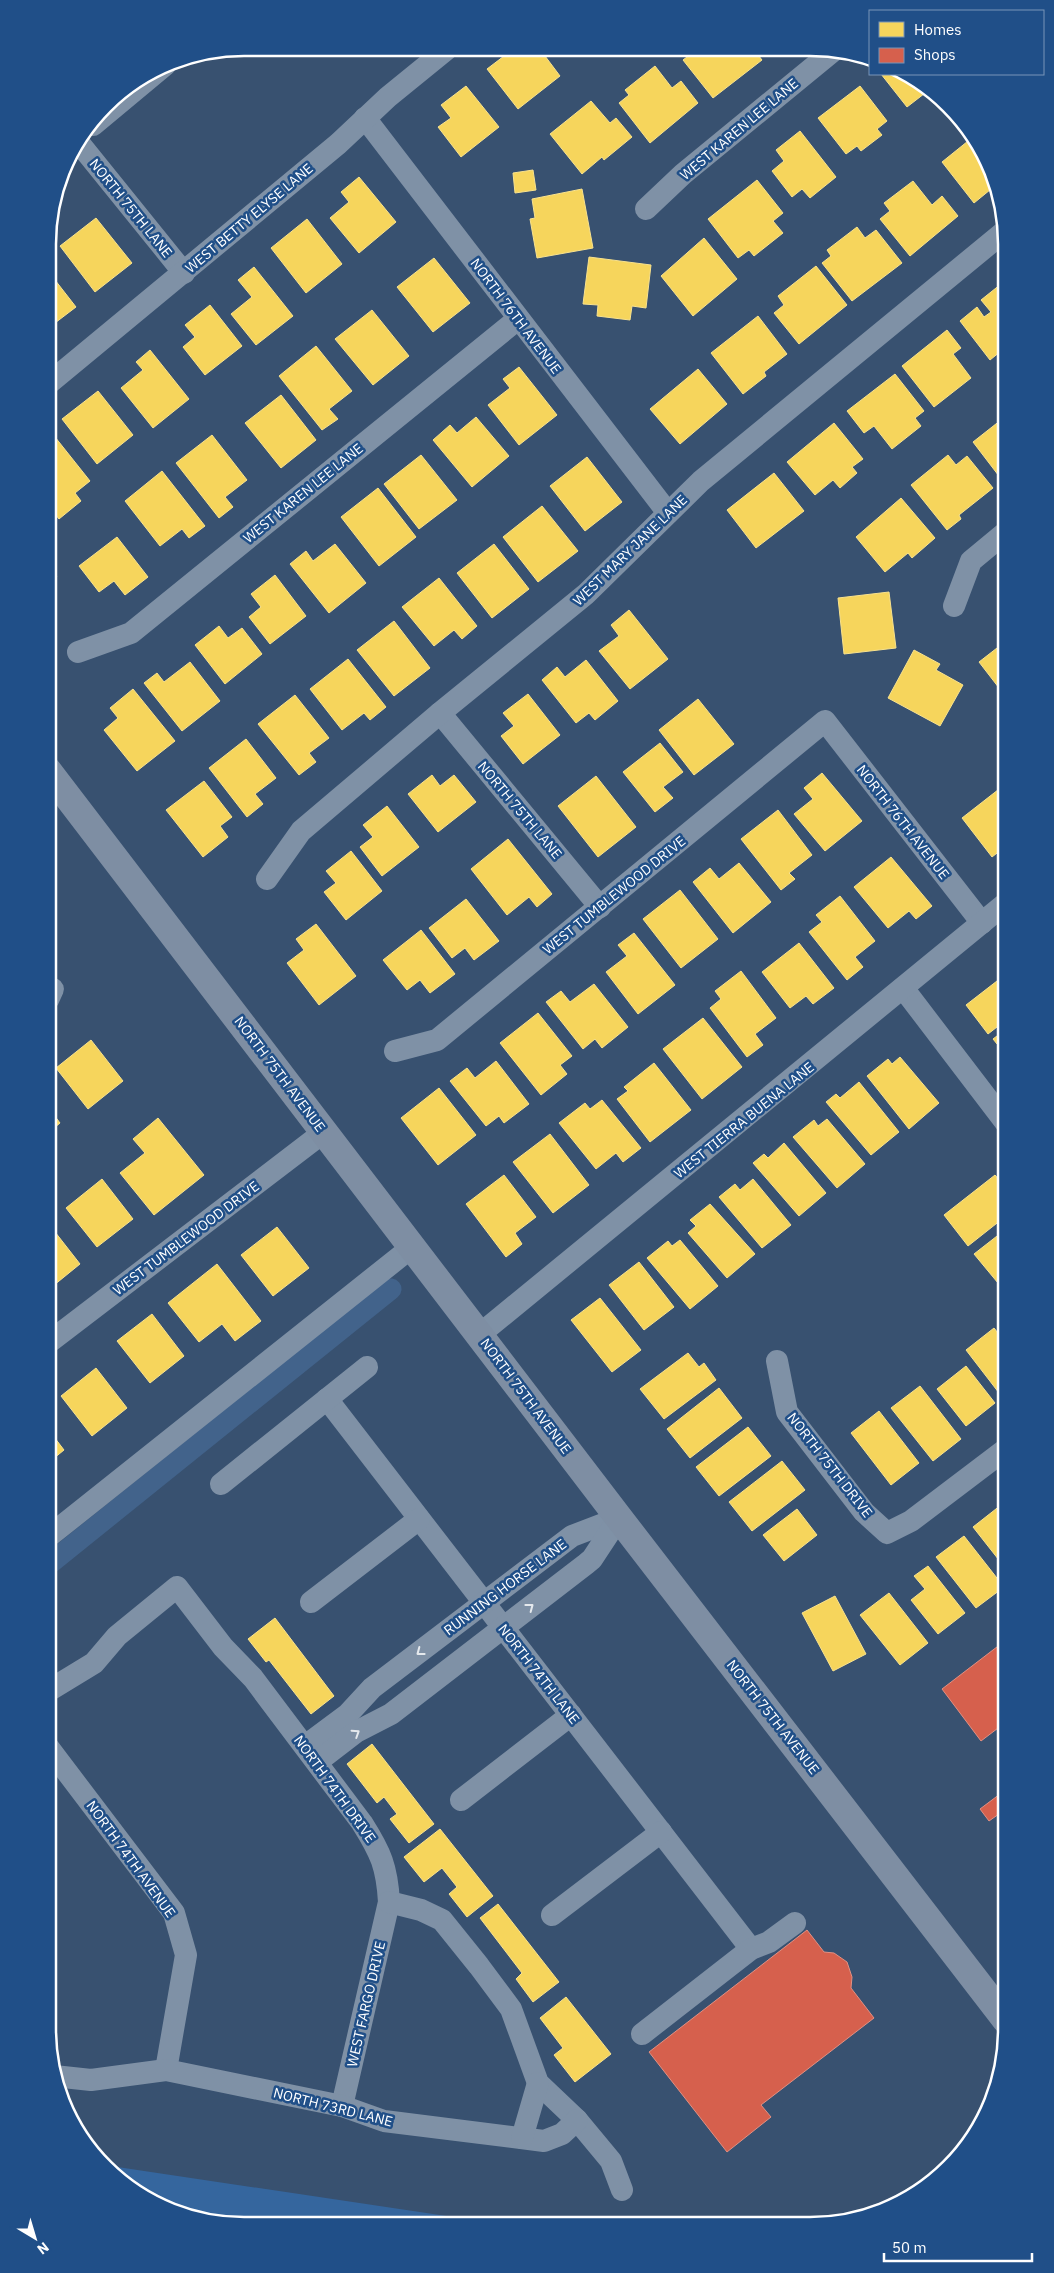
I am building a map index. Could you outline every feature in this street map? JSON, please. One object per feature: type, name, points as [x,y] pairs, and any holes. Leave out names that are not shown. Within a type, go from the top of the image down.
[{"type":"main road","name":"NORTH 75TH AVENUE","points":[[56,781],[619,1518],[998,2010]]},
{"type":"street","name":"WEST BETTY ELYSE LANE","points":[[56,377],[338,144],[365,118],[439,56]]},
{"type":"street","name":"WEST KAREN LEE LANE","points":[[646,209],[683,174],[825,57]]},
{"type":"street","name":"NORTH 76TH AVENUE","points":[[365,118],[668,514]]},
{"type":"street","name":"NORTH 75TH LANE","points":[[83,148],[184,273]]},
{"type":"street","name":"WEST MARY JANE LANE","points":[[267,879],[301,831],[440,713],[586,594],[701,481],[997,237]]},
{"type":"street","name":"WEST KAREN LEE LANE","points":[[78,652],[131,633],[518,318]]},
{"type":"street","points":[[954,606],[971,561],[998,539]]},
{"type":"street","name":"NORTH 75TH LANE","points":[[440,713],[600,907]]},
{"type":"street","name":"NORTH 76TH AVENUE","points":[[825,721],[982,923]]},
{"type":"street","name":"WEST TUMBLEWOOD DRIVE","points":[[395,1051],[437,1040],[825,721]]},
{"type":"street","name":"WEST TIERRA BUENA LANE","points":[[479,1335],[998,910]]},
{"type":"street","points":[[903,988],[998,1113]]},
{"type":"street","name":"WEST TUMBLEWOOD DRIVE","points":[[56,1337],[324,1132]]},
{"type":"street","points":[[56,1531],[412,1247]]},
{"type":"street","name":"NORTH 75TH DRIVE","points":[[777,1362],[787,1412],[864,1512],[887,1533],[912,1521],[998,1455]]},
{"type":"street","points":[[221,1484],[367,1367]]},
{"type":"street","name":"NORTH 74TH LANE","points":[[327,1399],[751,1949]]},
{"type":"street","points":[[311,1754],[391,1714],[592,1559],[619,1518]]},
{"type":"street","name":"RUNNING HORSE LANE","points":[[311,1754],[372,1688],[572,1536],[619,1518]]},
{"type":"street","points":[[311,1602],[419,1519]]},
{"type":"street","name":"NORTH 74TH DRIVE","points":[[56,1686],[94,1663],[117,1636],[177,1587],[223,1646],[253,1678],[362,1823],[377,1846],[387,1874],[390,1902]]},
{"type":"street","points":[[372,1688],[391,1714]]},
{"type":"street","points":[[461,1800],[571,1715]]},
{"type":"street","name":"NORTH 74TH AVENUE","points":[[56,1758],[174,1913],[186,1955],[166,2070]]},
{"type":"street","points":[[552,1915],[661,1832]]},
{"type":"street","points":[[390,1902],[421,1910],[442,1920],[511,2009],[538,2083],[576,2120],[612,2161],[622,2190]]},
{"type":"street","name":"WEST FARGO DRIVE","points":[[342,2106],[390,1902]]},
{"type":"street","points":[[642,2034],[751,1949],[769,1942],[795,1923]]},
{"type":"street","name":"NORTH 73RD LANE","points":[[63,2077],[91,2080],[166,2070],[342,2106],[384,2121],[544,2141],[562,2134],[576,2120]]},
{"type":"street","points":[[522,2138],[538,2083]]},
{"type":"shaded area","points":[[116,2167],[453,2217],[245,2217],[220,2215],[184,2207],[150,2192]]},
{"type":"building: Homes","points":[[504,56],[545,56],[560,76],[518,109],[487,69]]},
{"type":"building: Homes","points":[[688,56],[759,56],[762,60],[713,98],[683,60]]},
{"type":"building: Homes","points":[[655,66],[672,88],[681,81],[698,103],[650,143],[619,103],[629,95],[625,90]]},
{"type":"building: Homes","points":[[882,75],[891,75],[904,81],[923,94],[907,107]]},
{"type":"building: Homes","points":[[466,86],[499,127],[461,157],[438,127],[451,118],[441,105]]},
{"type":"building: Homes","points":[[860,86],[887,121],[877,129],[882,135],[861,151],[857,146],[846,154],[818,118]]},
{"type":"building: Homes","points":[[591,101],[610,123],[616,118],[632,137],[604,160],[602,157],[582,174],[550,134]]},
{"type":"building: Homes","points":[[800,131],[836,177],[810,198],[802,189],[792,197],[772,171],[784,161],[776,150]]},
{"type":"building: Homes","points":[[967,142],[973,150],[990,190],[974,203],[942,162]]},
{"type":"building: Homes","points":[[533,170],[536,190],[515,193],[513,173]]},
{"type":"building: Homes","points":[[359,177],[396,222],[359,253],[330,218],[349,202],[341,192]]},
{"type":"building: Homes","points":[[757,180],[783,213],[773,221],[783,233],[754,256],[749,250],[738,258],[708,219]]},
{"type":"building: Homes","points":[[913,181],[932,205],[942,196],[958,216],[910,256],[880,219],[890,211],[884,203]]},
{"type":"building: Homes","points":[[582,189],[593,248],[537,258],[530,219],[535,218],[532,199]]},
{"type":"building: Homes","points":[[96,218],[132,263],[95,292],[60,246]]},
{"type":"building: Homes","points":[[307,219],[342,264],[306,293],[271,248]]},
{"type":"building: Homes","points":[[857,227],[865,238],[876,230],[902,263],[852,301],[822,263],[831,256],[827,250]]},
{"type":"building: Homes","points":[[704,238],[737,279],[693,316],[661,276]]},
{"type":"building: Homes","points":[[589,257],[651,265],[646,308],[632,306],[630,320],[597,316],[598,305],[583,304]]},
{"type":"building: Homes","points":[[434,258],[470,303],[433,332],[397,287]]},
{"type":"building: Homes","points":[[816,266],[847,305],[799,344],[774,313],[784,305],[778,296]]},
{"type":"building: Homes","points":[[254,267],[293,316],[256,345],[231,314],[252,297],[238,280]]},
{"type":"building: Homes","points":[[56,281],[76,307],[56,322]]},
{"type":"building: Homes","points":[[998,286],[998,354],[990,360],[960,321],[977,307],[984,317],[991,312],[981,300]]},
{"type":"building: Homes","points":[[210,305],[242,346],[205,375],[183,347],[195,337],[185,325]]},
{"type":"building: Homes","points":[[372,310],[409,356],[373,385],[335,339]]},
{"type":"building: Homes","points":[[758,316],[787,354],[764,372],[766,376],[743,394],[711,353]]},
{"type":"building: Homes","points":[[947,330],[961,348],[953,354],[971,378],[934,407],[902,366]]},
{"type":"building: Homes","points":[[316,346],[352,391],[329,409],[338,419],[322,430],[279,376]]},
{"type":"building: Homes","points":[[150,350],[189,399],[153,428],[121,388],[143,370],[136,362]]},
{"type":"building: Homes","points":[[519,367],[557,415],[519,445],[488,405],[510,388],[503,379]]},
{"type":"building: Homes","points":[[698,369],[727,404],[680,444],[650,409]]},
{"type":"building: Homes","points":[[895,374],[924,411],[915,418],[921,426],[892,449],[874,426],[864,433],[847,411]]},
{"type":"building: Homes","points":[[98,391],[133,435],[97,464],[62,419]]},
{"type":"building: Homes","points":[[281,395],[316,440],[281,468],[245,423]]},
{"type":"building: Homes","points":[[476,417],[509,456],[472,487],[433,440],[450,425],[457,433]]},
{"type":"building: Homes","points":[[998,422],[998,475],[973,442]]},
{"type":"building: Homes","points":[[834,423],[863,459],[852,467],[857,473],[840,488],[833,480],[815,495],[787,462]]},
{"type":"building: Homes","points":[[212,435],[247,480],[225,497],[233,507],[219,518],[176,463]]},
{"type":"building: Homes","points":[[56,438],[90,481],[75,493],[81,501],[59,519],[56,515]]},
{"type":"building: Homes","points":[[421,455],[457,500],[419,529],[384,484]]},
{"type":"building: Homes","points":[[948,455],[956,465],[967,456],[993,488],[959,515],[961,519],[947,530],[911,485]]},
{"type":"building: Homes","points":[[587,457],[622,502],[585,531],[550,486]]},
{"type":"building: Homes","points":[[162,471],[205,526],[189,538],[182,529],[160,546],[125,501]]},
{"type":"building: Homes","points":[[774,473],[804,511],[756,548],[727,510]]},
{"type":"building: Homes","points":[[378,488],[416,537],[379,566],[341,517]]},
{"type":"building: Homes","points":[[901,498],[935,538],[912,558],[908,553],[885,572],[856,537]]},
{"type":"building: Homes","points":[[542,506],[578,551],[538,582],[503,537]]},
{"type":"building: Homes","points":[[117,537],[148,577],[125,595],[114,581],[99,592],[79,566]]},
{"type":"building: Homes","points":[[335,544],[366,583],[329,613],[290,564],[306,551],[313,561]]},
{"type":"building: Homes","points":[[494,544],[529,589],[492,618],[457,573]]},
{"type":"building: Homes","points":[[275,575],[306,616],[270,644],[249,617],[261,607],[251,594]]},
{"type":"building: Homes","points":[[439,578],[477,626],[462,639],[454,630],[434,646],[402,607]]},
{"type":"building: Homes","points":[[889,592],[896,648],[844,654],[838,598]]},
{"type":"building: Homes","points":[[629,610],[668,659],[630,689],[599,651],[619,636],[611,625]]},
{"type":"building: Homes","points":[[394,621],[430,668],[394,696],[357,650]]},
{"type":"building: Homes","points":[[219,626],[228,638],[242,628],[262,654],[225,684],[195,645]]},
{"type":"building: Homes","points":[[998,647],[998,687],[979,662]]},
{"type":"building: Homes","points":[[914,650],[940,664],[936,670],[963,685],[940,726],[888,698]]},
{"type":"building: Homes","points":[[348,659],[386,707],[370,720],[364,713],[342,730],[310,689]]},
{"type":"building: Homes","points":[[586,660],[618,701],[595,720],[589,713],[576,723],[542,680],[557,667],[565,677]]},
{"type":"building: Homes","points":[[190,662],[220,701],[182,731],[144,683],[157,673],[164,682]]},
{"type":"building: Homes","points":[[133,689],[175,741],[137,771],[104,730],[118,718],[110,708]]},
{"type":"building: Homes","points":[[528,694],[560,735],[523,764],[501,736],[514,726],[503,713]]},
{"type":"building: Homes","points":[[295,695],[329,738],[309,753],[316,762],[299,775],[258,724]]},
{"type":"building: Homes","points":[[698,699],[734,744],[694,775],[659,730]]},
{"type":"building: Homes","points":[[246,739],[276,778],[255,794],[263,804],[247,817],[209,768]]},
{"type":"building: Homes","points":[[660,743],[683,772],[663,787],[673,798],[655,812],[623,772]]},
{"type":"building: Homes","points":[[822,773],[862,821],[825,851],[794,814],[813,799],[804,788]]},
{"type":"building: Homes","points":[[432,775],[440,786],[454,775],[476,802],[438,832],[408,794]]},
{"type":"building: Homes","points":[[596,776],[636,827],[598,857],[558,806]]},
{"type":"building: Homes","points":[[204,781],[232,817],[220,826],[228,837],[203,857],[166,810]]},
{"type":"building: Homes","points":[[998,790],[998,852],[992,857],[962,818]]},
{"type":"building: Homes","points":[[387,806],[419,847],[382,876],[360,847],[373,837],[363,825]]},
{"type":"building: Homes","points":[[778,810],[812,855],[789,873],[795,879],[781,890],[741,839]]},
{"type":"building: Homes","points":[[508,839],[552,894],[537,907],[529,897],[507,915],[471,869]]},
{"type":"building: Homes","points":[[351,851],[382,891],[346,920],[324,892],[336,883],[326,871]]},
{"type":"building: Homes","points":[[891,857],[932,906],[916,919],[909,911],[888,928],[854,887]]},
{"type":"building: Homes","points":[[739,863],[771,902],[733,933],[693,882],[710,868],[719,879]]},
{"type":"building: Homes","points":[[680,890],[718,939],[681,968],[643,919]]},
{"type":"building: Homes","points":[[840,896],[875,941],[855,957],[863,967],[847,980],[809,932],[822,922],[816,915]]},
{"type":"building: Homes","points":[[466,899],[499,941],[474,960],[465,948],[452,958],[429,928]]},
{"type":"building: Homes","points":[[316,924],[356,976],[319,1005],[287,963],[304,950],[296,939]]},
{"type":"building: Homes","points":[[421,930],[455,974],[430,993],[420,980],[407,990],[383,960]]},
{"type":"building: Homes","points":[[634,933],[675,985],[638,1014],[606,972],[627,956],[618,945]]},
{"type":"building: Homes","points":[[799,943],[834,988],[813,1004],[806,996],[790,1008],[762,972]]},
{"type":"building: Homes","points":[[741,971],[776,1018],[755,1034],[763,1045],[747,1057],[710,1008],[721,999],[715,991]]},
{"type":"building: Homes","points":[[998,980],[998,1026],[988,1034],[966,1005]]},
{"type":"building: Homes","points":[[594,984],[628,1027],[602,1048],[595,1039],[583,1049],[546,1002],[561,991],[570,1002]]},
{"type":"building: Homes","points":[[538,1013],[572,1056],[560,1065],[567,1074],[541,1095],[500,1043]]},
{"type":"building: Homes","points":[[703,1018],[742,1067],[702,1099],[663,1049]]},
{"type":"building: Homes","points":[[998,1035],[998,1045],[993,1039]]},
{"type":"building: Homes","points":[[91,1040],[123,1081],[88,1109],[56,1068]]},
{"type":"building: Homes","points":[[900,1057],[939,1103],[909,1129],[867,1076],[888,1059],[892,1064]]},
{"type":"building: Homes","points":[[496,1061],[529,1104],[504,1123],[499,1116],[486,1126],[450,1081],[467,1068],[475,1078]]},
{"type":"building: Homes","points":[[654,1063],[691,1110],[650,1142],[617,1099],[628,1091],[624,1087]]},
{"type":"building: Homes","points":[[859,1082],[899,1132],[871,1155],[826,1102],[836,1094],[840,1098]]},
{"type":"building: Homes","points":[[439,1088],[476,1135],[438,1165],[401,1118]]},
{"type":"building: Homes","points":[[602,1100],[641,1148],[623,1162],[616,1153],[596,1169],[559,1123],[585,1103],[590,1109]]},
{"type":"building: Homes","points":[[56,1118],[60,1123],[56,1126]]},
{"type":"building: Homes","points":[[158,1118],[204,1175],[154,1215],[120,1173],[145,1153],[133,1139]]},
{"type":"building: Homes","points":[[827,1119],[865,1164],[837,1188],[793,1137],[814,1120],[818,1126]]},
{"type":"building: Homes","points":[[550,1134],[589,1185],[553,1213],[513,1162]]},
{"type":"building: Homes","points":[[784,1143],[826,1193],[799,1216],[753,1163],[764,1154],[768,1158]]},
{"type":"building: Homes","points":[[504,1175],[536,1217],[515,1233],[522,1244],[506,1257],[466,1204]]},
{"type":"building: Homes","points":[[995,1175],[998,1179],[998,1222],[968,1246],[944,1215]]},
{"type":"building: Homes","points":[[102,1179],[133,1219],[97,1247],[66,1208]]},
{"type":"building: Homes","points":[[753,1179],[791,1225],[762,1248],[719,1197],[735,1184],[740,1190]]},
{"type":"building: Homes","points":[[710,1204],[755,1254],[727,1278],[688,1233],[696,1226],[690,1220]]},
{"type":"building: Homes","points":[[277,1227],[309,1268],[273,1296],[241,1255]]},
{"type":"building: Homes","points":[[56,1233],[80,1264],[56,1284]]},
{"type":"building: Homes","points":[[998,1235],[998,1283],[974,1254]]},
{"type":"building: Homes","points":[[680,1240],[718,1286],[690,1309],[647,1258],[668,1241],[672,1246]]},
{"type":"building: Homes","points":[[639,1262],[674,1307],[644,1330],[609,1285]]},
{"type":"building: Homes","points":[[217,1264],[261,1321],[235,1341],[222,1324],[199,1342],[168,1303]]},
{"type":"building: Homes","points":[[600,1298],[641,1350],[612,1372],[571,1320]]},
{"type":"building: Homes","points":[[152,1314],[184,1356],[150,1383],[117,1341]]},
{"type":"building: Homes","points":[[994,1328],[998,1333],[998,1392],[966,1350]]},
{"type":"building: Homes","points":[[688,1353],[699,1367],[704,1363],[716,1380],[664,1419],[640,1389]]},
{"type":"building: Homes","points":[[966,1366],[995,1403],[966,1426],[937,1389]]},
{"type":"building: Homes","points":[[96,1368],[127,1408],[92,1436],[61,1396]]},
{"type":"building: Homes","points":[[920,1386],[961,1439],[933,1461],[891,1408]]},
{"type":"building: Homes","points":[[719,1388],[742,1418],[690,1458],[667,1429]]},
{"type":"building: Homes","points":[[879,1411],[919,1463],[891,1485],[851,1433]]},
{"type":"building: Homes","points":[[748,1427],[771,1456],[719,1496],[696,1467]]},
{"type":"building: Homes","points":[[56,1440],[64,1450],[56,1456]]},
{"type":"building: Homes","points":[[782,1461],[805,1490],[752,1531],[729,1502]]},
{"type":"building: Homes","points":[[998,1507],[998,1559],[973,1527]]},
{"type":"building: Homes","points":[[797,1509],[817,1535],[784,1561],[763,1535]]},
{"type":"building: Homes","points":[[964,1536],[998,1579],[998,1592],[976,1608],[936,1557]]},
{"type":"building: Homes","points":[[928,1566],[965,1613],[938,1634],[911,1600],[925,1589],[914,1576]]},
{"type":"building: Homes","points":[[889,1593],[928,1643],[900,1665],[860,1615]]},
{"type":"building: Homes","points":[[835,1596],[866,1654],[833,1671],[802,1613]]},
{"type":"building: Homes","points":[[275,1618],[334,1696],[311,1714],[269,1660],[266,1662],[248,1639]]},
{"type":"building: Homes","points":[[372,1744],[434,1824],[409,1843],[390,1819],[397,1814],[384,1797],[377,1803],[347,1764]]},
{"type":"building: Homes","points":[[440,1829],[493,1896],[467,1917],[449,1894],[457,1887],[442,1868],[424,1882],[404,1857]]},
{"type":"building: Homes","points":[[498,1904],[559,1982],[533,2002],[516,1979],[522,1973],[480,1918]]},
{"type":"building: Homes","points":[[566,1997],[611,2054],[575,2082],[554,2055],[563,2048],[540,2018]]},
{"type":"building: Shops","points":[[998,1646],[998,1728],[981,1741],[942,1689]]},
{"type":"building: Shops","points":[[998,1796],[998,1815],[989,1821],[980,1809]]},
{"type":"building: Shops","points":[[807,1930],[824,1952],[834,1953],[847,1962],[852,1977],[851,1988],[874,2018],[761,2105],[771,2117],[727,2152],[649,2052]]},
{"type":"waterway","points":[[56,1559],[391,1289]]}]
